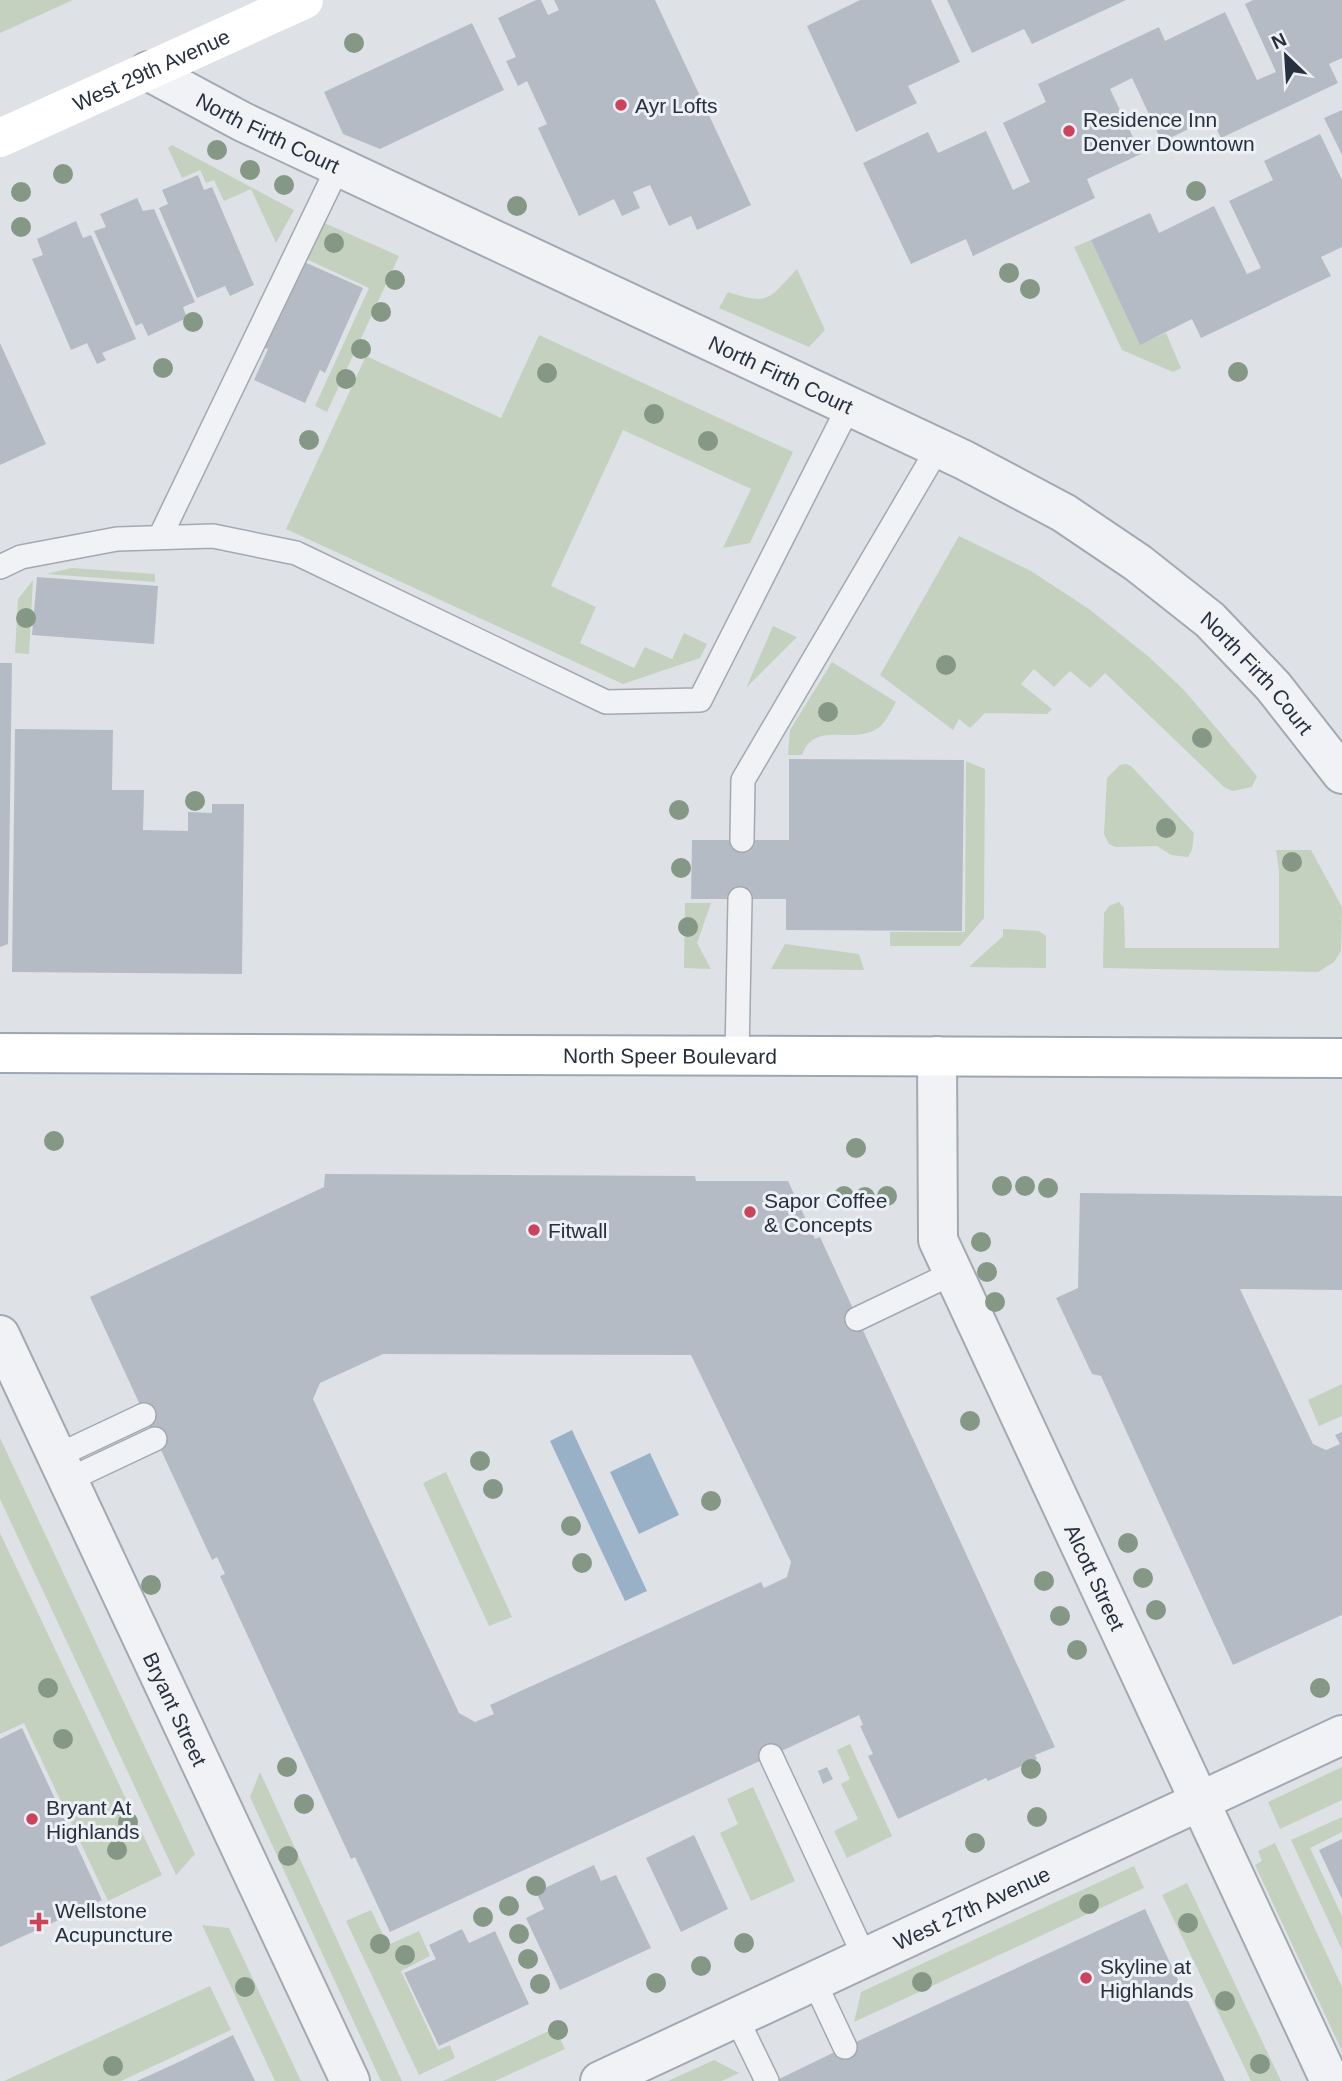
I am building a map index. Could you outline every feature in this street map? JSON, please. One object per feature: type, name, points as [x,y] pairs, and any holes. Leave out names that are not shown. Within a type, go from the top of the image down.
[{"type":"main road","name":"West 29th Avenue","points":[[0,138],[304,0]]},
{"type":"main road","name":"North Speer Boulevard","points":[[0,1053],[1342,1058]]},
{"type":"street","name":"North Firth Court","points":[[148,71],[243,122],[938,448],[1064,513],[1138,563],[1210,620],[1273,686],[1342,774]]},
{"type":"street","name":"Alcott Street","points":[[937,1056],[938,1240],[1330,2081]]},
{"type":"street","name":"Bryant Street","points":[[0,1335],[350,2081]]},
{"type":"street","name":"West 27th Avenue","points":[[600,2081],[1342,1735]]},
{"type":"lane","points":[[160,537],[338,167]]},
{"type":"lane","points":[[0,567],[21,557],[117,539],[213,536],[296,553],[606,702],[700,700],[849,406]]},
{"type":"lane","points":[[741,840],[743,780],[938,448]]},
{"type":"lane","points":[[737,1056],[740,899]]},
{"type":"lane","points":[[857,1319],[953,1273]]},
{"type":"lane","points":[[62,1468],[144,1415]]},
{"type":"lane","points":[[62,1468],[155,1439]]},
{"type":"lane","points":[[771,1756],[865,1958]]},
{"type":"lane","points":[[814,1981],[845,2047]]},
{"type":"lane","points":[[736,2017],[767,2081]]},
{"type":"green space","points":[[0,0],[73,0],[0,33]]},
{"type":"green space","points":[[172,145],[294,210],[276,243],[251,189],[224,201],[214,180],[206,183],[200,170],[182,178],[168,148]]},
{"type":"green space","points":[[320,221],[399,256],[327,412],[315,406],[369,288],[304,258]]},
{"type":"green space","points":[[1091,240],[1140,344],[1166,333],[1181,368],[1173,372],[1122,350],[1074,247]]},
{"type":"green space","points":[[797,269],[825,330],[809,347],[719,308],[728,292],[752,299],[767,297]]},
{"type":"green space","points":[[539,335],[793,452],[750,543],[723,548],[751,489],[623,430],[551,586],[596,607],[580,643],[634,668],[645,647],[672,659],[684,633],[707,644],[700,658],[623,684],[286,529],[366,356],[501,418]]},
{"type":"green space","points":[[959,536],[1031,571],[1089,609],[1149,657],[1184,690],[1257,776],[1252,787],[1232,791],[1224,787],[1105,673],[1090,688],[1070,671],[1054,687],[1034,669],[1021,684],[1052,709],[1047,714],[985,713],[970,728],[959,719],[953,730],[880,675]]},
{"type":"green space","points":[[72,568],[155,574],[155,582],[46,574]]},
{"type":"green space","points":[[33,580],[29,654],[15,653],[18,599]]},
{"type":"green space","points":[[773,626],[797,637],[746,688]]},
{"type":"green space","points":[[832,662],[896,702],[881,726],[868,733],[825,735],[808,744],[802,755],[788,755],[790,730]]},
{"type":"green space","points":[[966,761],[985,769],[984,918],[960,946],[890,946],[890,932],[965,932]]},
{"type":"green space","points":[[1120,765],[1131,766],[1194,833],[1192,850],[1188,857],[1171,855],[1157,846],[1115,847],[1109,844],[1104,834],[1107,778]]},
{"type":"green space","points":[[1276,850],[1311,850],[1342,907],[1341,951],[1334,962],[1318,972],[1103,968],[1104,913],[1109,906],[1119,902],[1124,908],[1125,948],[1279,948],[1279,871]]},
{"type":"green space","points":[[685,903],[711,903],[697,943],[711,969],[684,968]]},
{"type":"green space","points":[[1003,929],[1039,931],[1046,936],[1046,968],[969,967],[1003,936]]},
{"type":"green space","points":[[785,944],[859,954],[864,970],[771,969]]},
{"type":"green space","points":[[1342,1384],[1342,1416],[1319,1426],[1308,1400]]},
{"type":"green space","points":[[0,1438],[195,1854],[176,1875],[0,1499]]},
{"type":"green space","points":[[446,1472],[512,1617],[489,1626],[423,1483]]},
{"type":"green space","points":[[0,1533],[162,1875],[108,1901],[24,1723],[0,1734]]},
{"type":"green space","points":[[850,1744],[892,1836],[847,1858],[834,1831],[858,1819],[841,1784],[850,1779],[837,1750]]},
{"type":"green space","points":[[1342,1767],[1342,1800],[1280,1829],[1268,1802]]},
{"type":"green space","points":[[260,1772],[402,2081],[381,2081],[250,1797]]},
{"type":"green space","points":[[753,1787],[795,1881],[751,1901],[720,1833],[738,1824],[727,1799]]},
{"type":"green space","points":[[1342,1817],[1342,1832],[1310,1848],[1342,1916],[1342,1950],[1291,1840]]},
{"type":"green space","points":[[1275,1843],[1342,1987],[1342,2051],[1255,1865],[1262,1861],[1258,1851]]},
{"type":"green space","points":[[1134,1866],[1144,1888],[854,2022],[861,1992]]},
{"type":"green space","points":[[1187,1883],[1281,2081],[1251,2081],[1162,1895]]},
{"type":"green space","points":[[371,1910],[388,1945],[419,1931],[430,1956],[401,1971],[438,2050],[450,2045],[455,2058],[419,2075],[346,1921]]},
{"type":"green space","points":[[202,1925],[229,1928],[301,2081],[275,2081]]},
{"type":"green space","points":[[210,1986],[231,2030],[121,2081],[4,2081]]},
{"type":"green space","points":[[555,2028],[565,2049],[495,2081],[443,2081]]},
{"type":"green space","points":[[714,2060],[739,2073],[722,2081],[668,2081]]},
{"type":"water","points":[[572,1430],[647,1591],[625,1601],[550,1441]]},
{"type":"water","points":[[650,1453],[679,1515],[639,1534],[610,1472]]},
{"type":"building","name":"Ayr Lofts","points":[[541,0],[548,15],[559,10],[554,0],[655,0],[751,205],[697,230],[691,216],[669,226],[650,185],[633,192],[640,208],[622,216],[614,199],[579,216],[538,128],[547,124],[527,81],[518,86],[506,61],[516,57],[498,18]]},
{"type":"building","points":[[860,0],[931,0],[960,62],[908,86],[917,103],[856,132],[807,26]]},
{"type":"building","points":[[947,0],[1126,0],[1032,44],[1024,29],[972,53]]},
{"type":"building","name":"Residence Inn Denver Downtown","points":[[1253,0],[1342,0],[1342,58],[1329,64],[1338,83],[1221,138],[1211,118],[1162,142],[1132,78],[1110,89],[1141,154],[1087,179],[1095,198],[973,256],[966,239],[911,264],[863,163],[928,132],[938,153],[986,131],[1013,190],[1030,182],[1003,123],[1046,102],[1038,84],[1159,27],[1165,41],[1225,12],[1257,80],[1276,72],[1245,4]]},
{"type":"building","points":[[472,23],[504,90],[380,149],[343,134],[324,92]]},
{"type":"building","points":[[1342,110],[1342,155],[1324,118]]},
{"type":"building","name":"Residence Inn Denver Downtown","points":[[1320,134],[1342,180],[1342,247],[1321,257],[1331,276],[1201,338],[1192,319],[1140,345],[1091,240],[1150,213],[1159,233],[1214,206],[1247,274],[1261,268],[1229,201],[1273,180],[1264,161]]},
{"type":"building","points":[[198,175],[204,190],[212,187],[254,285],[230,296],[225,286],[197,298],[159,208],[168,204],[162,190]]},
{"type":"building","points":[[137,198],[143,211],[154,209],[195,302],[183,307],[187,318],[148,336],[142,323],[136,326],[94,231],[106,227],[100,214]]},
{"type":"building","points":[[76,221],[83,238],[91,235],[136,339],[102,353],[106,360],[97,364],[87,343],[71,350],[32,259],[43,255],[37,239]]},
{"type":"building","points":[[302,261],[363,288],[325,373],[320,370],[305,403],[254,380],[268,349],[263,347]]},
{"type":"building","points":[[0,343],[46,444],[0,465]]},
{"type":"building","points":[[37,577],[158,586],[154,644],[32,635]]},
{"type":"building","points":[[0,663],[12,663],[8,944],[0,947]]},
{"type":"building","points":[[15,729],[113,730],[112,790],[144,790],[143,830],[188,831],[188,812],[212,813],[212,804],[244,804],[242,974],[12,972]]},
{"type":"building","points":[[789,759],[964,760],[962,931],[786,930],[786,899],[691,899],[692,840],[789,840]]},
{"type":"building","points":[[325,1174],[695,1176],[696,1181],[788,1181],[815,1239],[820,1237],[1055,1747],[1035,1755],[1037,1759],[988,1781],[986,1778],[898,1819],[868,1756],[873,1754],[860,1726],[863,1725],[859,1715],[390,1932],[355,1857],[351,1859],[220,1576],[225,1574],[217,1557],[212,1560],[90,1297],[324,1187]],"holes":[[[383,1354],[691,1355],[791,1562],[787,1577],[764,1588],[761,1582],[490,1705],[494,1714],[475,1722],[459,1713],[313,1399],[320,1383]]]},
{"type":"building","points":[[1080,1193],[1342,1196],[1342,1290],[1240,1289],[1313,1444],[1326,1450],[1340,1444],[1335,1435],[1342,1432],[1342,1615],[1233,1665],[1101,1376],[1092,1374],[1056,1298],[1078,1288]]},
{"type":"building","name":"Bryant At Highlands","points":[[22,1728],[102,1900],[0,1947],[0,1739]]},
{"type":"building","points":[[827,1767],[833,1779],[823,1784],[818,1771]]},
{"type":"building","points":[[694,1835],[728,1909],[681,1932],[646,1858]]},
{"type":"building","points":[[1342,1839],[1342,1899],[1319,1850]]},
{"type":"building","points":[[594,1865],[601,1881],[616,1875],[651,1948],[560,1990],[526,1918],[544,1909],[536,1892]]},
{"type":"building","name":"Skyline at Highlands","points":[[1145,1909],[1225,2081],[775,2081],[845,2047]]},
{"type":"building","points":[[462,1929],[469,1943],[495,1931],[529,2004],[439,2046],[404,1973],[436,1959],[429,1945]]},
{"type":"building","points":[[233,2035],[255,2081],[137,2081],[181,2061]]},
{"type":"place","name":"Ayr Lofts","points":[[621,105]]},
{"type":"place","name":"Residence Inn Denver Downtown","points":[[1069,131]]},
{"type":"place","name":"Sapor Coffee & Concepts","points":[[750,1212]]},
{"type":"place","name":"Fitwall","points":[[534,1230]]},
{"type":"place","name":"Bryant At Highlands","points":[[32,1819]]},
{"type":"place","name":"Wellstone Acupuncture","points":[[39,1922]]},
{"type":"place","name":"Skyline at Highlands","points":[[1086,1978]]}]
